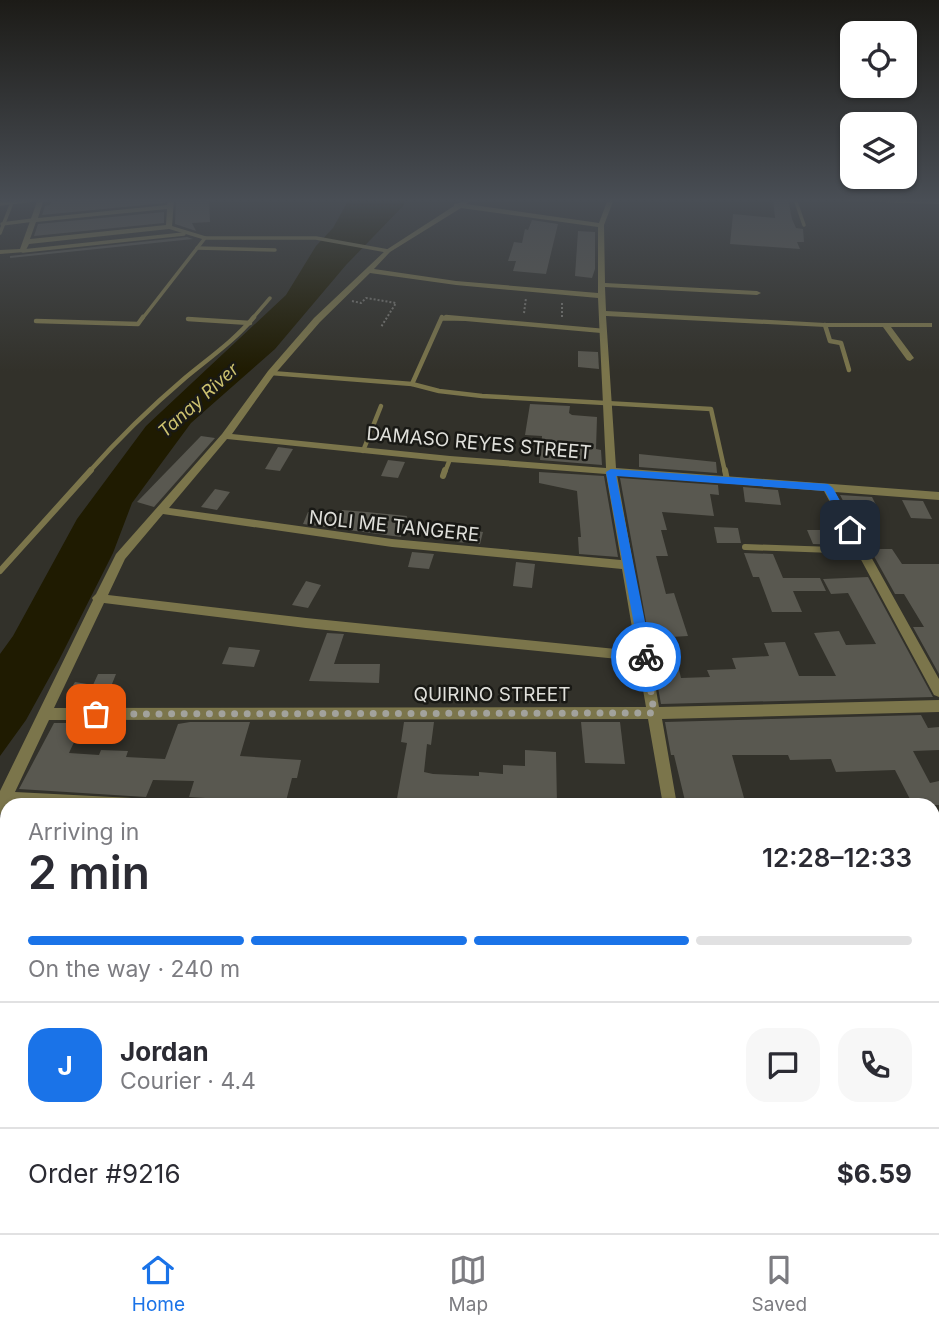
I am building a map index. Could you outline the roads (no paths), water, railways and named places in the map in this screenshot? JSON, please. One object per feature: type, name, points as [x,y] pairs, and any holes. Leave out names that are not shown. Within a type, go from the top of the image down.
[{"type":"street","points":[[5,798],[98,598],[120,557],[225,436],[271,373],[338,298],[382,257]]},
{"type":"street","points":[[601,257],[611,472],[646,657],[669,798]]},
{"type":"street","points":[[367,270],[456,283],[601,296]]},
{"type":"street","points":[[601,285],[757,293]]},
{"type":"street","points":[[602,313],[825,325],[929,324]]},
{"type":"street","points":[[886,326],[910,358]]},
{"type":"street","name":"DAMASO REYES STREET","points":[[225,436],[450,459],[939,496]]},
{"type":"street","points":[[828,488],[939,691]]},
{"type":"street","name":"NOLI ME TANGERE","points":[[159,510],[308,534],[519,558],[628,565]]},
{"type":"street","points":[[98,598],[306,623],[646,657]]},
{"type":"street","name":"QUIRINO STREET","points":[[44,714],[654,713],[939,706]]},
{"type":"lane","points":[[36,321],[138,324],[190,257]]},
{"type":"lane","points":[[0,571],[123,434],[184,379],[229,344],[270,298]]},
{"type":"lane","points":[[412,384],[442,317],[604,331]]},
{"type":"lane","points":[[188,318],[250,323]]},
{"type":"lane","points":[[825,325],[830,341],[841,343],[849,370]]},
{"type":"lane","points":[[271,373],[412,384],[450,393],[711,410],[727,481]]},
{"type":"lane","points":[[363,451],[381,406]]},
{"type":"lane","points":[[443,476],[450,459]]},
{"type":"lane","points":[[745,547],[862,551]]},
{"type":"water","name":"Tanay River","points":[[310,257],[354,257],[275,349],[191,423],[132,503],[113,553],[59,660],[26,720],[0,756],[0,654],[13,636],[77,519],[146,426],[286,295]]}]
